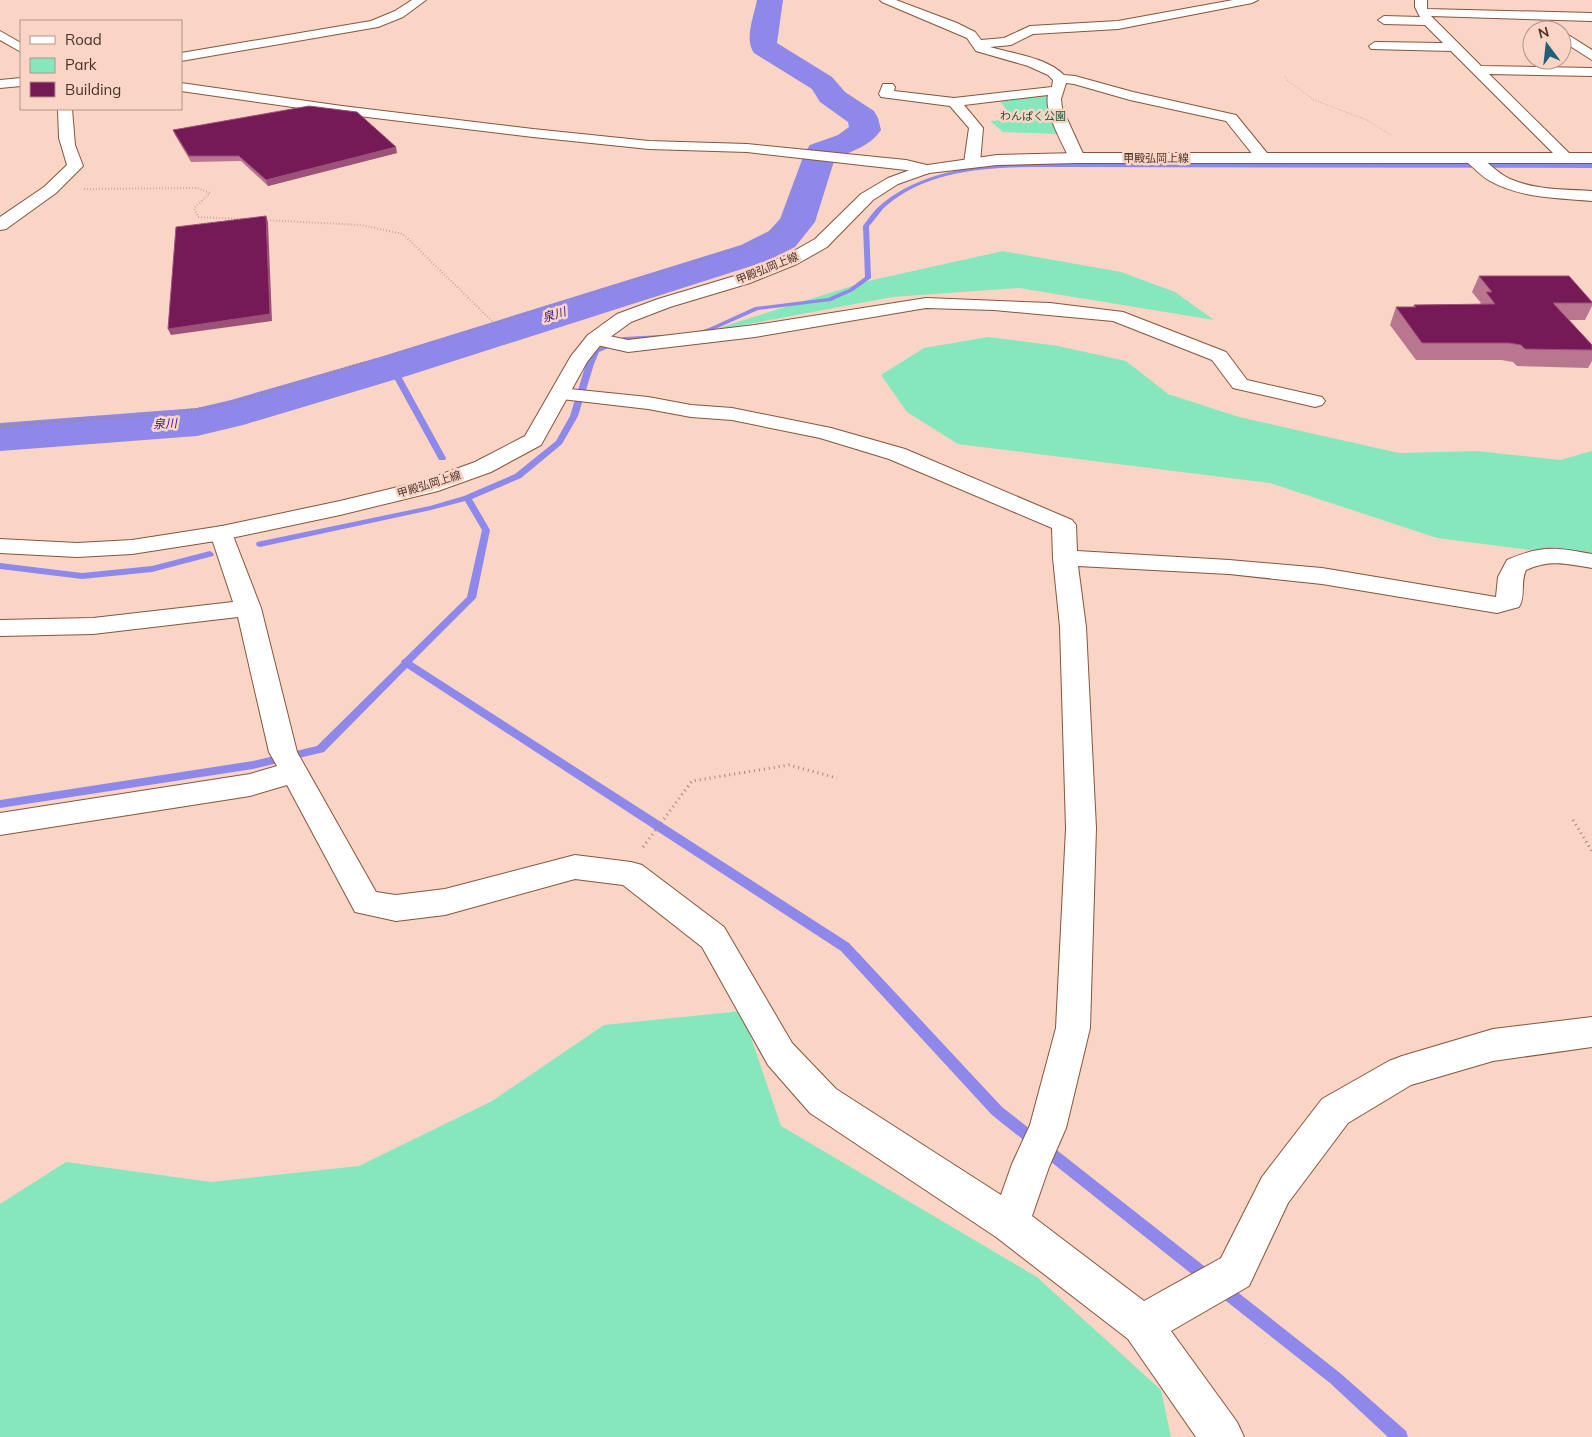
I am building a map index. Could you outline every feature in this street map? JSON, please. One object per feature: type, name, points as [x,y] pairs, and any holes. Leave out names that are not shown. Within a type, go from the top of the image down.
[{"type":"street","points":[[182,57],[374,24],[399,14],[420,0]]},
{"type":"street","points":[[886,0],[953,26],[970,35],[976,44],[990,52],[1033,63],[1053,72],[1059,84],[1054,102],[1077,158]]},
{"type":"street","points":[[976,44],[1007,42],[1030,30],[1118,25],[1252,0]]},
{"type":"street","points":[[1384,20],[1420,8],[1592,17]]},
{"type":"street","points":[[1420,8],[1455,47],[1566,158]]},
{"type":"street","points":[[0,34],[20,47]]},
{"type":"street","points":[[1572,42],[1592,56]]},
{"type":"street","points":[[1375,46],[1455,47]]},
{"type":"street","points":[[1479,70],[1592,72]]},
{"type":"street","points":[[888,88],[886,94],[954,102],[1076,80],[1130,96],[1231,118],[1263,158]]},
{"type":"street","points":[[0,84],[20,82]]},
{"type":"street","points":[[182,87],[342,110],[533,133],[649,145],[747,148],[906,165],[926,169]]},
{"type":"street","points":[[954,102],[976,128],[972,163]]},
{"type":"street","points":[[0,225],[50,190],[75,166],[68,153],[66,143],[65,110]]},
{"type":"street","name":"甲殿弘岡上線","points":[[0,546],[77,550],[132,548],[340,508],[421,488],[483,467],[534,440],[576,395],[578,360],[596,339],[624,318],[664,303],[744,279],[791,260],[821,242],[867,197],[893,181],[926,169],[972,163],[1077,158],[1418,158],[1476,162],[1592,158]]},
{"type":"street","points":[[1476,162],[1495,178],[1530,190],[1592,196]]},
{"type":"street","points":[[596,339],[628,346],[755,331],[926,303],[1031,308],[1116,316],[1219,356],[1240,384],[1315,401]]},
{"type":"street","points":[[576,395],[691,411],[741,415],[824,432],[897,454],[995,494],[1064,525],[1065,558],[1073,627],[1081,828],[1073,1028],[1048,1128],[1010,1223]]},
{"type":"street","points":[[222,532],[248,608],[290,763],[366,903],[396,908],[445,902],[575,867],[631,874],[713,937],[780,1054],[823,1101],[1010,1223],[1142,1325],[1222,1437]]},
{"type":"street","points":[[1065,558],[1228,567],[1322,576],[1497,605],[1510,601],[1510,576],[1516,564],[1537,556],[1563,556],[1592,561]]},
{"type":"street","points":[[0,628],[23,629],[122,624],[248,608]]},
{"type":"street","points":[[0,824],[250,785],[290,763]]},
{"type":"street","points":[[1142,1325],[1235,1272],[1275,1190],[1335,1111],[1402,1072],[1493,1045],[1592,1032]]},
{"type":"path","points":[[1285,76],[1287,80],[1314,100],[1367,120],[1397,139],[1418,158]]},
{"type":"path","points":[[0,426],[165,414],[229,404],[756,243],[782,224],[809,156]]},
{"type":"path","points":[[50,190],[197,188],[210,193],[194,208],[198,217],[246,220]]},
{"type":"path","points":[[255,220],[360,225],[403,234],[495,324]]},
{"type":"path","points":[[643,847],[692,781],[788,766],[837,778]]},
{"type":"path","points":[[1573,820],[1592,850]]},
{"type":"green space","name":"わんぱく公園","points":[[1047,96],[1058,134],[1003,132],[990,121],[1014,119],[1000,101]]},
{"type":"green space","points":[[1003,251],[1121,272],[1175,292],[1214,320],[1019,288],[893,297],[706,332],[868,281]]},
{"type":"green space","points":[[988,337],[1058,346],[1126,361],[1168,394],[1239,417],[1399,453],[1477,451],[1560,460],[1592,451],[1592,558],[1437,538],[1270,483],[958,444],[907,412],[881,375],[924,348]]},
{"type":"green space","points":[[742,1011],[781,1126],[1037,1277],[1161,1390],[1171,1437],[0,1437],[0,1204],[66,1162],[211,1182],[359,1166],[492,1101],[604,1025]]},
{"type":"building","points":[[309,106],[357,112],[396,147],[266,180],[239,156],[189,156],[173,130]]},
{"type":"building","points":[[266,216],[270,314],[168,329],[176,227]]},
{"type":"building","points":[[1479,276],[1569,276],[1592,303],[1553,303],[1592,345],[1592,350],[1525,349],[1521,345],[1509,343],[1422,343],[1396,307],[1495,304],[1486,292],[1492,292]]},
{"type":"waterway","name":"泉川","points":[[0,437],[197,422],[243,411],[395,366],[754,253],[782,239],[797,222],[821,152],[849,142],[865,130],[863,118],[831,96],[831,93],[822,83],[764,47],[763,39],[770,0]]},
{"type":"waterway","points":[[693,334],[711,329],[757,308],[829,300],[851,290],[868,278],[866,226],[886,203],[906,190],[927,180],[973,169],[1068,165],[1592,166]]},
{"type":"waterway","points":[[467,498],[518,476],[559,442],[574,416],[590,364],[596,351],[624,339],[661,337]]},
{"type":"waterway","points":[[395,366],[398,378],[442,458]]},
{"type":"waterway","points":[[260,544],[431,508],[467,498]]},
{"type":"waterway","points":[[406,663],[471,598],[486,530],[467,498]]},
{"type":"waterway","points":[[0,566],[82,576],[152,569],[210,554]]},
{"type":"waterway","points":[[0,804],[253,765],[320,749],[406,663]]},
{"type":"waterway","points":[[406,663],[845,947],[997,1111],[1208,1278]]},
{"type":"waterway","points":[[1221,1288],[1335,1378],[1400,1437]]}]
